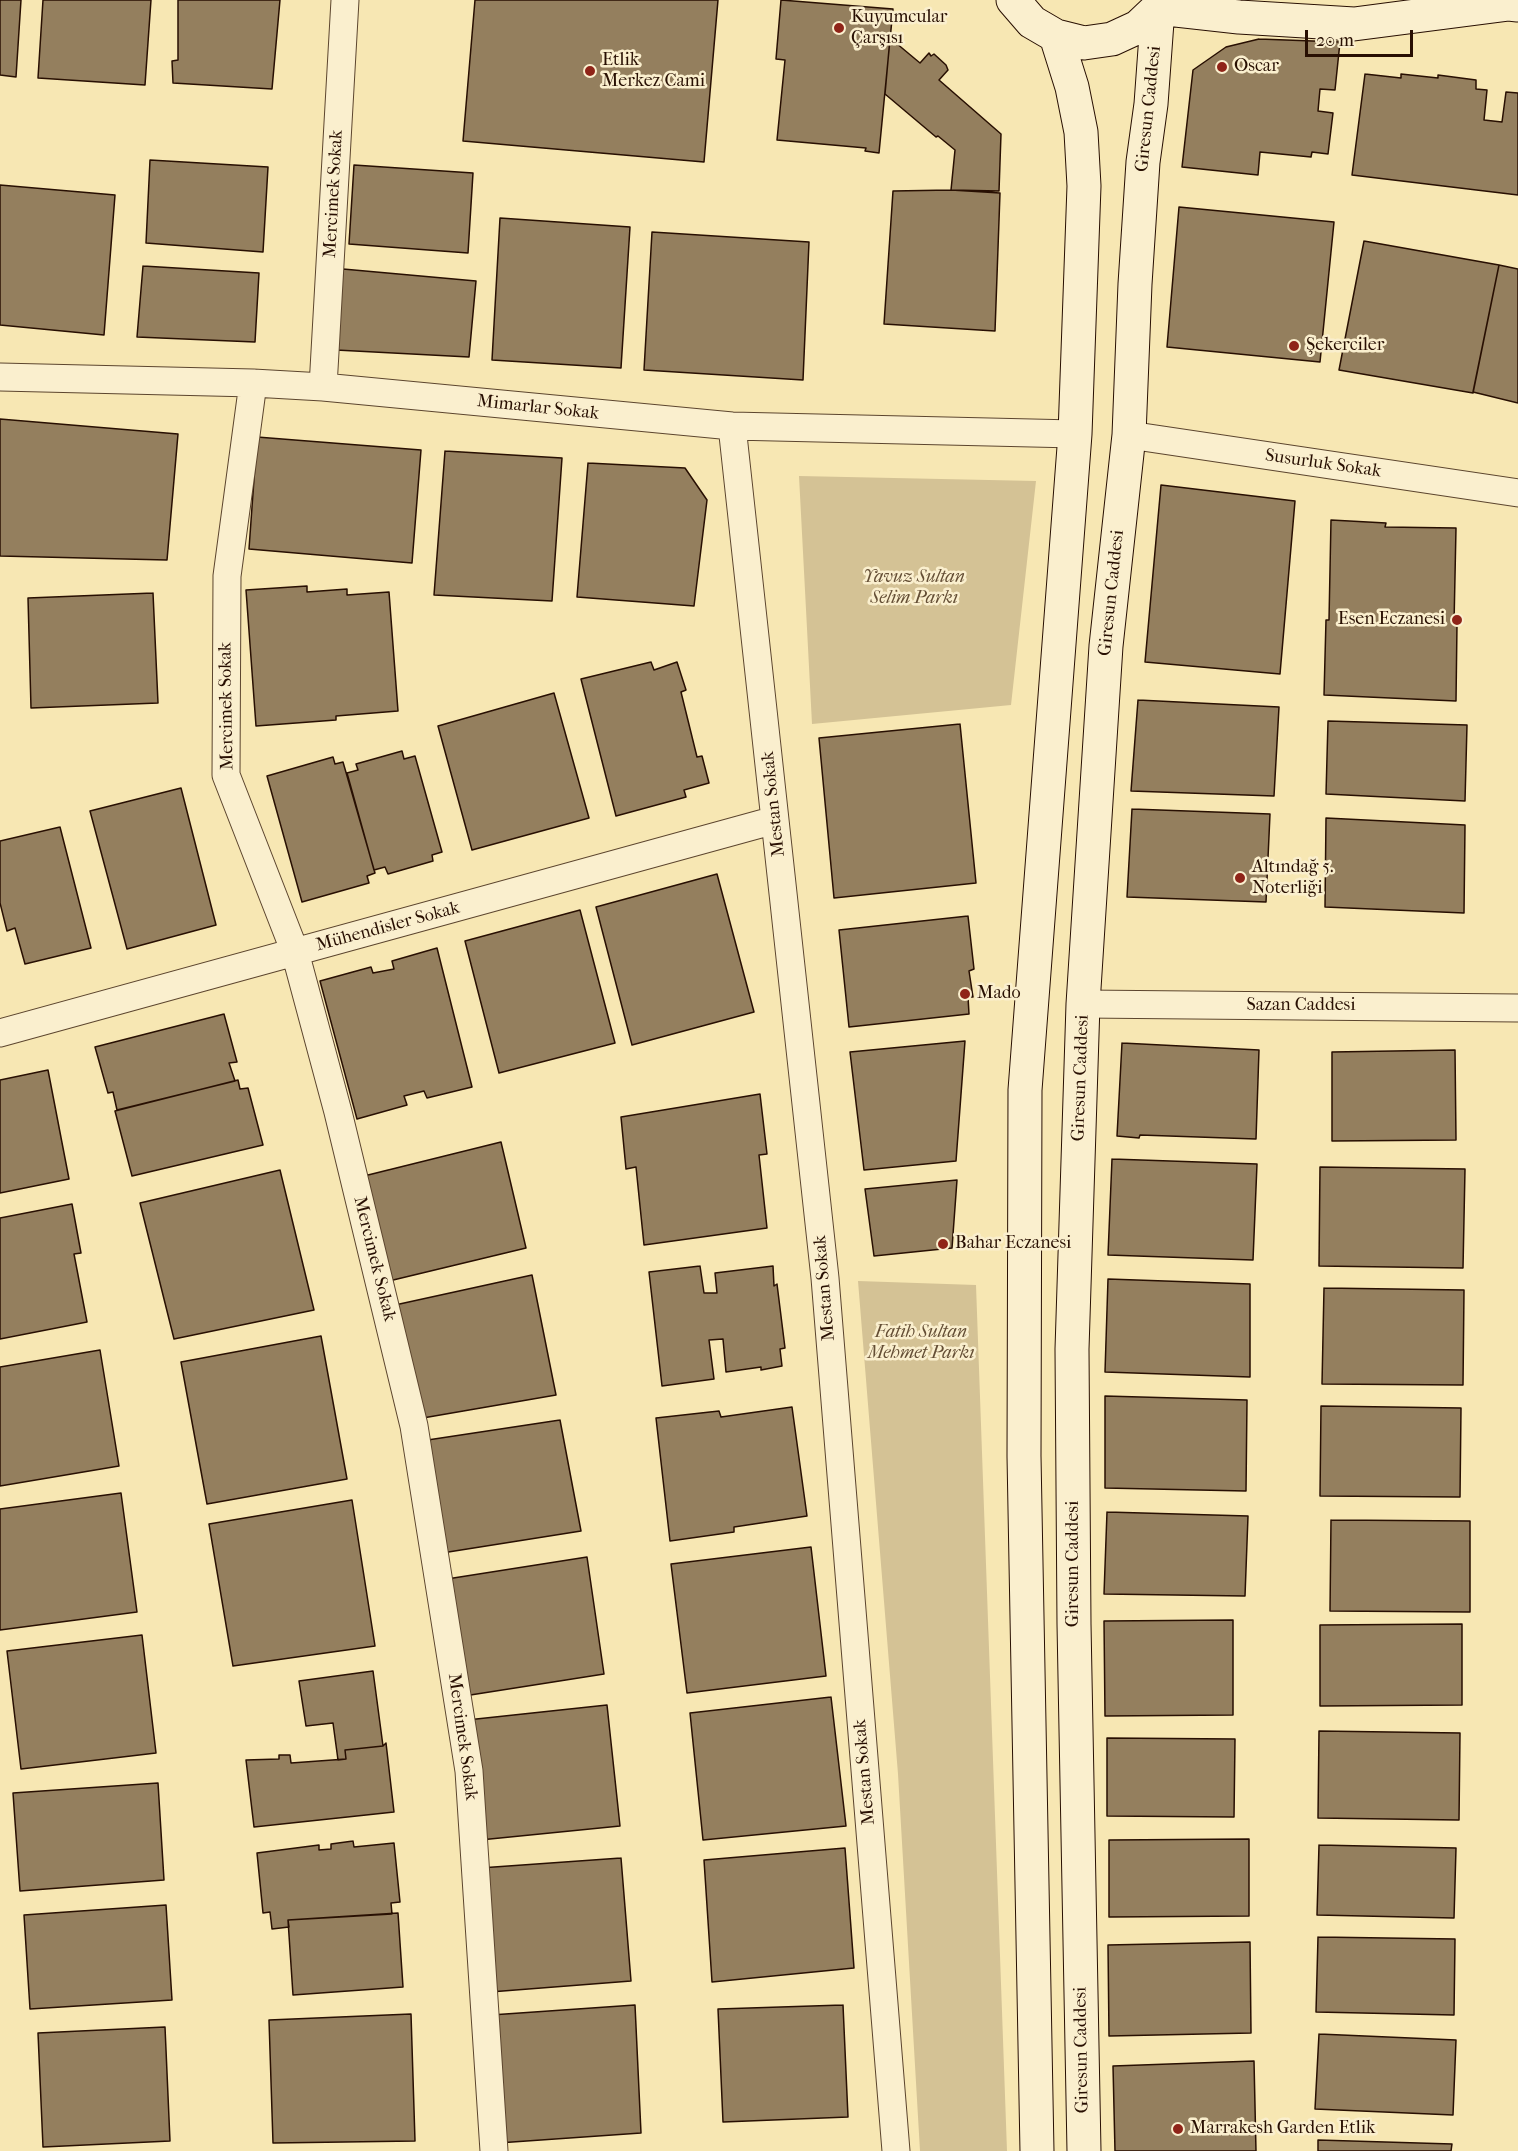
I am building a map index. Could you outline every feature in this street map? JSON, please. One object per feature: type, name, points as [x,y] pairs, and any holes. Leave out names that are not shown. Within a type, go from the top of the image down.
[{"type":"main road","points":[[1012,0],[1032,22],[1056,36],[1084,43],[1112,39],[1138,27],[1160,4],[1239,17],[1354,24],[1507,3]]},
{"type":"main road","name":"Giresun Caddesi","points":[[1084,2151],[1074,1624],[1072,1349],[1083,1004],[1106,646],[1129,435],[1134,284],[1143,162],[1160,4]]},
{"type":"main road","points":[[1037,2151],[1024,1456],[1025,1090],[1075,434],[1082,281],[1083,175],[1081,132],[1072,87],[1056,36]]},
{"type":"street","name":"Mercimek Sokak","points":[[323,387],[345,0]]},
{"type":"street","name":"Mimarlar Sokak","points":[[0,377],[253,383],[323,387],[732,426],[1075,434]]},
{"type":"street","name":"Mercimek Sokak","points":[[253,383],[226,576],[226,775],[295,952],[338,1112],[414,1426],[469,1771],[494,2151]]},
{"type":"street","name":"Mestan Sokak","points":[[732,426],[825,1278],[896,2151]]},
{"type":"street","name":"Susurluk Sokak","points":[[1129,435],[1518,493]]},
{"type":"street","name":"Mühendisler Sokak","points":[[0,1033],[775,820]]},
{"type":"street","name":"Sazan Caddesi","points":[[1083,1004],[1518,1008]]},
{"type":"green space","name":"Yavuz Sultan Selim Parkı","points":[[799,476],[1036,481],[1011,705],[812,724]]},
{"type":"green space","name":"Fatih Sultan Mehmet Parkı","points":[[858,1281],[976,1285],[1007,2151],[920,2151],[898,1774]]},
{"type":"building","points":[[0,0],[21,0],[16,77],[0,75]]},
{"type":"building","points":[[43,0],[151,0],[145,85],[38,78]]},
{"type":"building","points":[[178,0],[280,0],[272,89],[173,83],[172,61],[178,60]]},
{"type":"building","name":"Etlik Merkez Cami","points":[[475,0],[718,0],[704,162],[463,141]]},
{"type":"building","points":[[781,0],[893,9],[879,153],[865,151],[866,148],[777,140],[785,60],[776,59]]},
{"type":"building","points":[[890,38],[920,63],[929,53],[931,56],[934,54],[948,70],[939,80],[1001,134],[999,191],[951,190],[955,150],[885,94]]},
{"type":"building","points":[[1259,39],[1340,42],[1335,90],[1320,89],[1318,111],[1333,113],[1328,154],[1312,152],[1311,157],[1260,152],[1258,175],[1182,167],[1193,70],[1226,47]]},
{"type":"building","points":[[1365,74],[1401,78],[1401,74],[1438,78],[1438,75],[1476,80],[1476,89],[1487,90],[1484,120],[1502,122],[1506,92],[1518,93],[1518,195],[1352,175]]},
{"type":"building","points":[[150,160],[268,167],[263,252],[146,243]]},
{"type":"building","points":[[354,165],[473,173],[468,253],[349,244]]},
{"type":"building","points":[[0,185],[115,195],[104,335],[0,325]]},
{"type":"building","points":[[951,190],[1000,193],[995,331],[884,324],[893,191]]},
{"type":"building","points":[[1179,207],[1334,222],[1320,362],[1167,347]]},
{"type":"building","points":[[500,218],[630,227],[621,368],[492,360]]},
{"type":"building","points":[[652,232],[809,242],[803,380],[644,370]]},
{"type":"building","points":[[1364,241],[1499,265],[1473,393],[1339,370]]},
{"type":"building","points":[[1499,265],[1518,269],[1518,403],[1473,392]]},
{"type":"building","points":[[143,266],[259,273],[255,342],[137,337]]},
{"type":"building","points":[[343,269],[476,281],[469,357],[336,350]]},
{"type":"building","points":[[0,419],[178,434],[167,560],[0,556]]},
{"type":"building","points":[[257,437],[421,450],[412,563],[249,549]]},
{"type":"building","points":[[445,451],[562,458],[552,601],[434,595]]},
{"type":"building","points":[[588,463],[685,468],[707,500],[694,606],[577,597]]},
{"type":"building","points":[[1161,485],[1295,501],[1280,674],[1145,662]]},
{"type":"building","points":[[1331,520],[1386,523],[1385,527],[1456,528],[1454,624],[1457,624],[1456,701],[1324,695],[1326,620],[1329,620]]},
{"type":"building","points":[[307,586],[307,592],[347,589],[347,595],[389,592],[398,711],[336,716],[336,720],[256,726],[246,590]]},
{"type":"building","points":[[153,593],[158,703],[31,708],[28,598]]},
{"type":"building","points":[[651,662],[654,670],[677,662],[686,690],[681,692],[697,757],[702,756],[709,783],[684,790],[686,797],[616,816],[581,679]]},
{"type":"building","points":[[554,693],[589,818],[472,850],[438,726]]},
{"type":"building","points":[[1138,700],[1279,707],[1274,796],[1131,791]]},
{"type":"building","points":[[1328,721],[1467,725],[1465,801],[1326,794]]},
{"type":"building","points":[[960,724],[976,883],[834,898],[819,738]]},
{"type":"building","points":[[402,751],[404,759],[415,756],[442,852],[432,855],[433,861],[388,874],[385,867],[374,870],[347,773],[358,770],[356,764]]},
{"type":"building","points":[[333,757],[335,764],[343,762],[375,873],[367,876],[369,883],[302,902],[267,776]]},
{"type":"building","points":[[181,788],[216,925],[127,949],[90,811]]},
{"type":"building","points":[[1132,809],[1270,814],[1266,902],[1127,897]]},
{"type":"building","points":[[1326,818],[1465,825],[1464,913],[1325,907]]},
{"type":"building","points":[[60,827],[91,948],[25,964],[15,928],[7,931],[0,903],[0,841]]},
{"type":"building","points":[[717,874],[754,1012],[632,1045],[596,907]]},
{"type":"building","points":[[580,910],[615,1043],[499,1073],[465,941]]},
{"type":"building","points":[[968,916],[974,969],[969,971],[973,997],[968,997],[969,1014],[849,1027],[839,930]]},
{"type":"building","points":[[437,948],[472,1087],[427,1098],[424,1091],[404,1096],[407,1105],[357,1119],[320,981],[371,967],[373,973],[394,969],[392,961]]},
{"type":"building","points":[[224,1014],[237,1062],[229,1063],[235,1081],[117,1110],[113,1092],[108,1093],[95,1047]]},
{"type":"building","points":[[965,1041],[956,1161],[864,1170],[850,1052]]},
{"type":"building","points":[[1122,1043],[1259,1050],[1256,1139],[1117,1136]]},
{"type":"building","points":[[1455,1050],[1456,1140],[1332,1141],[1332,1052]]},
{"type":"building","points":[[48,1070],[69,1179],[0,1193],[0,1080]]},
{"type":"building","points":[[238,1080],[240,1089],[248,1088],[263,1145],[132,1176],[115,1111]]},
{"type":"building","points":[[760,1094],[767,1154],[759,1155],[767,1228],[644,1245],[636,1167],[626,1169],[621,1117]]},
{"type":"building","points":[[501,1142],[526,1248],[389,1281],[364,1176]]},
{"type":"building","points":[[1112,1159],[1257,1164],[1253,1260],[1108,1255]]},
{"type":"building","points":[[1320,1167],[1465,1169],[1463,1268],[1319,1266]]},
{"type":"building","points":[[280,1170],[314,1310],[174,1339],[140,1203]]},
{"type":"building","points":[[957,1180],[952,1248],[874,1256],[865,1189]]},
{"type":"building","points":[[72,1204],[81,1253],[74,1254],[87,1322],[0,1339],[0,1218]]},
{"type":"building","points":[[700,1266],[704,1293],[717,1293],[715,1273],[773,1266],[774,1286],[777,1284],[785,1348],[780,1349],[782,1366],[726,1372],[723,1339],[709,1340],[714,1379],[662,1386],[649,1272]]},
{"type":"building","points":[[532,1275],[556,1395],[417,1419],[395,1305]]},
{"type":"building","points":[[1108,1279],[1250,1284],[1250,1377],[1105,1372]]},
{"type":"building","points":[[1324,1288],[1464,1290],[1463,1385],[1322,1384]]},
{"type":"building","points":[[321,1336],[347,1479],[207,1504],[181,1362]]},
{"type":"building","points":[[100,1350],[119,1466],[0,1486],[0,1367]]},
{"type":"building","points":[[1105,1396],[1247,1400],[1246,1491],[1105,1488]]},
{"type":"building","points":[[1321,1406],[1461,1408],[1460,1497],[1320,1496]]},
{"type":"building","points":[[792,1407],[807,1516],[734,1527],[734,1532],[670,1541],[656,1418],[719,1411],[721,1417]]},
{"type":"building","points":[[560,1420],[581,1531],[442,1553],[421,1441]]},
{"type":"building","points":[[121,1493],[137,1612],[0,1630],[0,1509]]},
{"type":"building","points":[[352,1500],[375,1646],[233,1666],[209,1524]]},
{"type":"building","points":[[1107,1512],[1248,1516],[1245,1596],[1104,1594]]},
{"type":"building","points":[[1331,1520],[1470,1521],[1470,1612],[1330,1611]]},
{"type":"building","points":[[811,1547],[826,1676],[687,1693],[671,1564]]},
{"type":"building","points":[[587,1557],[604,1674],[464,1696],[447,1579]]},
{"type":"building","points":[[1233,1620],[1233,1715],[1105,1716],[1104,1621]]},
{"type":"building","points":[[1462,1624],[1462,1705],[1320,1706],[1320,1625]]},
{"type":"building","points":[[142,1635],[156,1753],[21,1769],[7,1651]]},
{"type":"building","points":[[373,1671],[383,1746],[345,1750],[346,1759],[338,1760],[333,1723],[306,1726],[299,1681]]},
{"type":"building","points":[[831,1697],[846,1826],[703,1840],[690,1713]]},
{"type":"building","points":[[607,1705],[620,1826],[480,1840],[467,1720]]},
{"type":"building","points":[[1319,1731],[1460,1733],[1459,1820],[1318,1818]]},
{"type":"building","points":[[1107,1738],[1235,1739],[1234,1817],[1107,1816]]},
{"type":"building","points":[[386,1743],[394,1812],[254,1827],[246,1760],[279,1759],[279,1755],[290,1755],[291,1763],[346,1759],[345,1750],[383,1746]]},
{"type":"building","points":[[158,1783],[164,1880],[20,1891],[13,1793]]},
{"type":"building","points":[[1249,1839],[1249,1916],[1109,1917],[1109,1840]]},
{"type":"building","points":[[353,1841],[354,1847],[394,1843],[400,1902],[391,1903],[392,1914],[288,1920],[289,1927],[272,1929],[270,1912],[263,1913],[257,1853],[319,1845],[319,1850],[331,1849],[331,1844]]},
{"type":"building","points":[[1319,1845],[1456,1848],[1454,1918],[1317,1915]]},
{"type":"building","points":[[845,1848],[854,1968],[712,1982],[704,1860]]},
{"type":"building","points":[[621,1858],[631,1981],[490,1992],[480,1868]]},
{"type":"building","points":[[166,1905],[172,2000],[30,2009],[24,1915]]},
{"type":"building","points":[[398,1913],[403,1987],[293,1995],[288,1920]]},
{"type":"building","points":[[1318,1937],[1455,1939],[1454,2015],[1316,2012]]},
{"type":"building","points":[[1250,1942],[1251,2033],[1109,2036],[1108,1945]]},
{"type":"building","points":[[635,2005],[641,2133],[498,2143],[491,2015]]},
{"type":"building","points":[[843,2005],[848,2117],[723,2122],[718,2009]]},
{"type":"building","points":[[411,2014],[415,2141],[273,2143],[269,2020]]},
{"type":"building","points":[[165,2027],[170,2141],[43,2147],[38,2033]]},
{"type":"building","points":[[1319,2034],[1456,2040],[1453,2115],[1315,2109]]},
{"type":"building","points":[[1254,2061],[1256,2151],[1115,2151],[1113,2066]]},
{"type":"building","points":[[1318,2140],[1452,2144],[1451,2151],[1318,2151]]},
{"type":"place","name":"Kuyumcular Çarşısı","points":[[839,28]]},
{"type":"place","name":"Oscar","points":[[1222,67]]},
{"type":"place","name":"Etlik Merkez Cami","points":[[590,71]]},
{"type":"place","name":"Şekerciler","points":[[1294,346]]},
{"type":"place","name":"Esen Eczanesi","points":[[1457,620]]},
{"type":"place","name":"Altındağ 5. Noterliği","points":[[1240,878]]},
{"type":"place","name":"Mado","points":[[965,994]]},
{"type":"place","name":"Bahar Eczanesi","points":[[943,1244]]},
{"type":"place","name":"Marrakesh Garden Etlik","points":[[1178,2129]]}]
